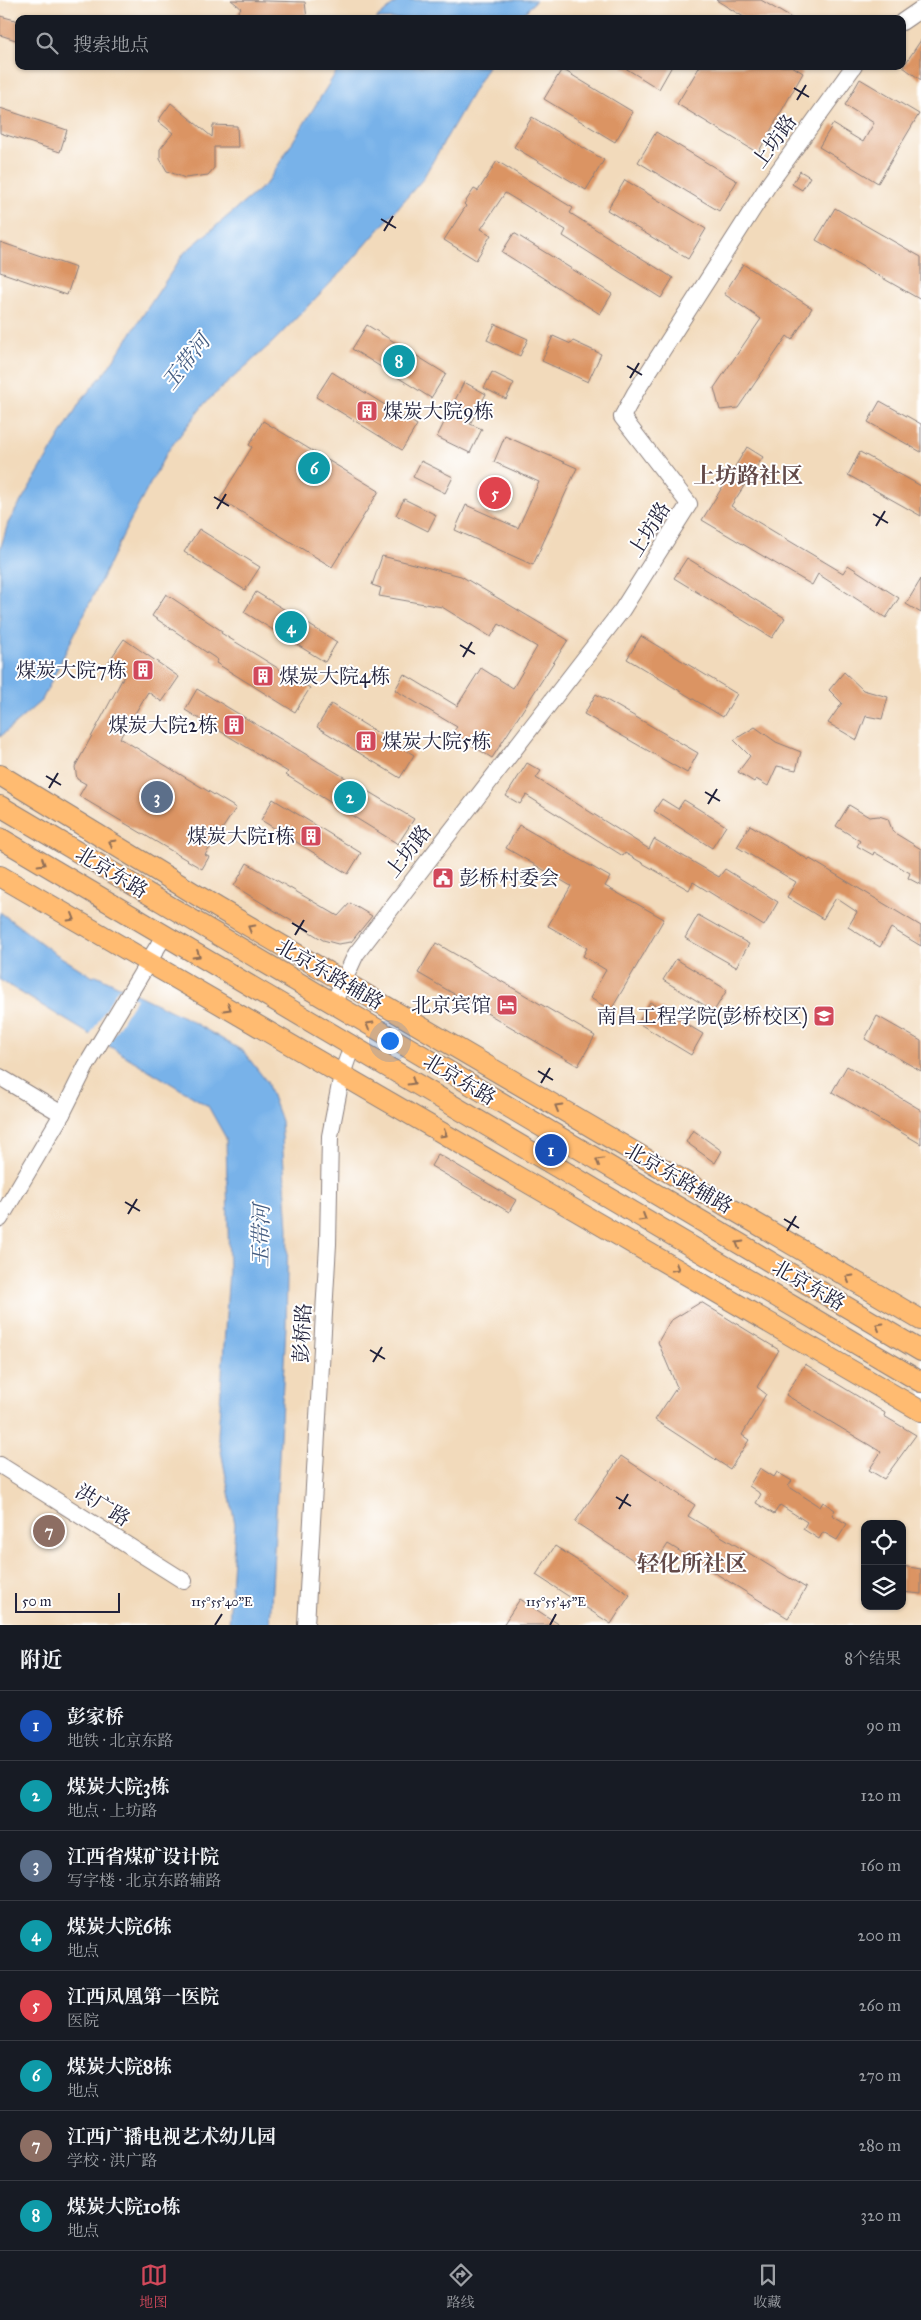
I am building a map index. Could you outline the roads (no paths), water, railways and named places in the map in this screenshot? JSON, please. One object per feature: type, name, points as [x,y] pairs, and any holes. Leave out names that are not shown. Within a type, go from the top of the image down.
[{"type":"main road","name":"北京东路辅路","points":[[7,779],[206,901],[921,1320]]},
{"type":"main road","name":"北京东路","points":[[0,806],[921,1351]]},
{"type":"main road","name":"北京东路","points":[[0,838],[921,1382]]},
{"type":"main road","points":[[0,876],[921,1411]]},
{"type":"street","points":[[906,19],[921,9]]},
{"type":"street","name":"上坊路","points":[[334,1004],[356,954],[622,610],[689,504],[622,417],[635,393],[769,184],[851,70]]},
{"type":"street","points":[[0,1219],[62,1114],[86,1066],[164,936]]},
{"type":"street","name":"彭桥路","points":[[306,1625],[328,1244],[330,1136],[342,1074],[352,1046]]},
{"type":"street","points":[[0,1077],[62,1114]]},
{"type":"street","name":"洪广路","points":[[0,1465],[184,1581]]},
{"type":"water","points":[[399,0],[536,0],[523,15],[381,15]]},
{"type":"water","name":"玉带河","points":[[338,70],[486,70],[422,180],[349,264],[274,341],[205,403],[167,452],[126,529],[42,700],[0,737],[0,550],[8,523],[82,399],[106,371],[184,253],[267,183]]},
{"type":"water","name":"玉带河","points":[[0,912],[53,952],[93,977],[96,975],[184,1017],[243,1051],[267,1082],[281,1121],[288,1229],[286,1326],[270,1625],[229,1625],[235,1524],[218,1435],[229,1270],[226,1138],[208,1106],[0,980]]},
{"type":"place","name":"煤炭大院10栋","points":[[399,361]]},
{"type":"place","name":"煤炭大院9栋","points":[[367,411]]},
{"type":"place","name":"煤炭大院8栋","points":[[314,468]]},
{"type":"place","name":"江西凤凰第一医院","points":[[495,493]]},
{"type":"place","name":"煤炭大院6栋","points":[[291,627]]},
{"type":"place","name":"煤炭大院7栋","points":[[143,670]]},
{"type":"place","name":"煤炭大院4栋","points":[[263,676]]},
{"type":"place","name":"煤炭大院2栋","points":[[234,725]]},
{"type":"place","name":"煤炭大院5栋","points":[[366,741]]},
{"type":"place","name":"江西省煤矿设计院","points":[[157,797]]},
{"type":"place","name":"煤炭大院3栋","points":[[350,797]]},
{"type":"place","name":"煤炭大院1栋","points":[[311,836]]},
{"type":"place","name":"彭桥村委会","points":[[443,878]]},
{"type":"place","name":"北京宾馆","points":[[507,1005]]},
{"type":"place","name":"南昌工程学院(彭桥校区)","points":[[824,1016]]},
{"type":"place","name":"彭家桥","points":[[551,1150]]},
{"type":"place","name":"江西广播电视艺术幼儿园","points":[[49,1531]]},
{"type":"district","name":"上坊路社区","points":[[748,475]]},
{"type":"district","name":"轻化所社区","points":[[692,1563]]}]
